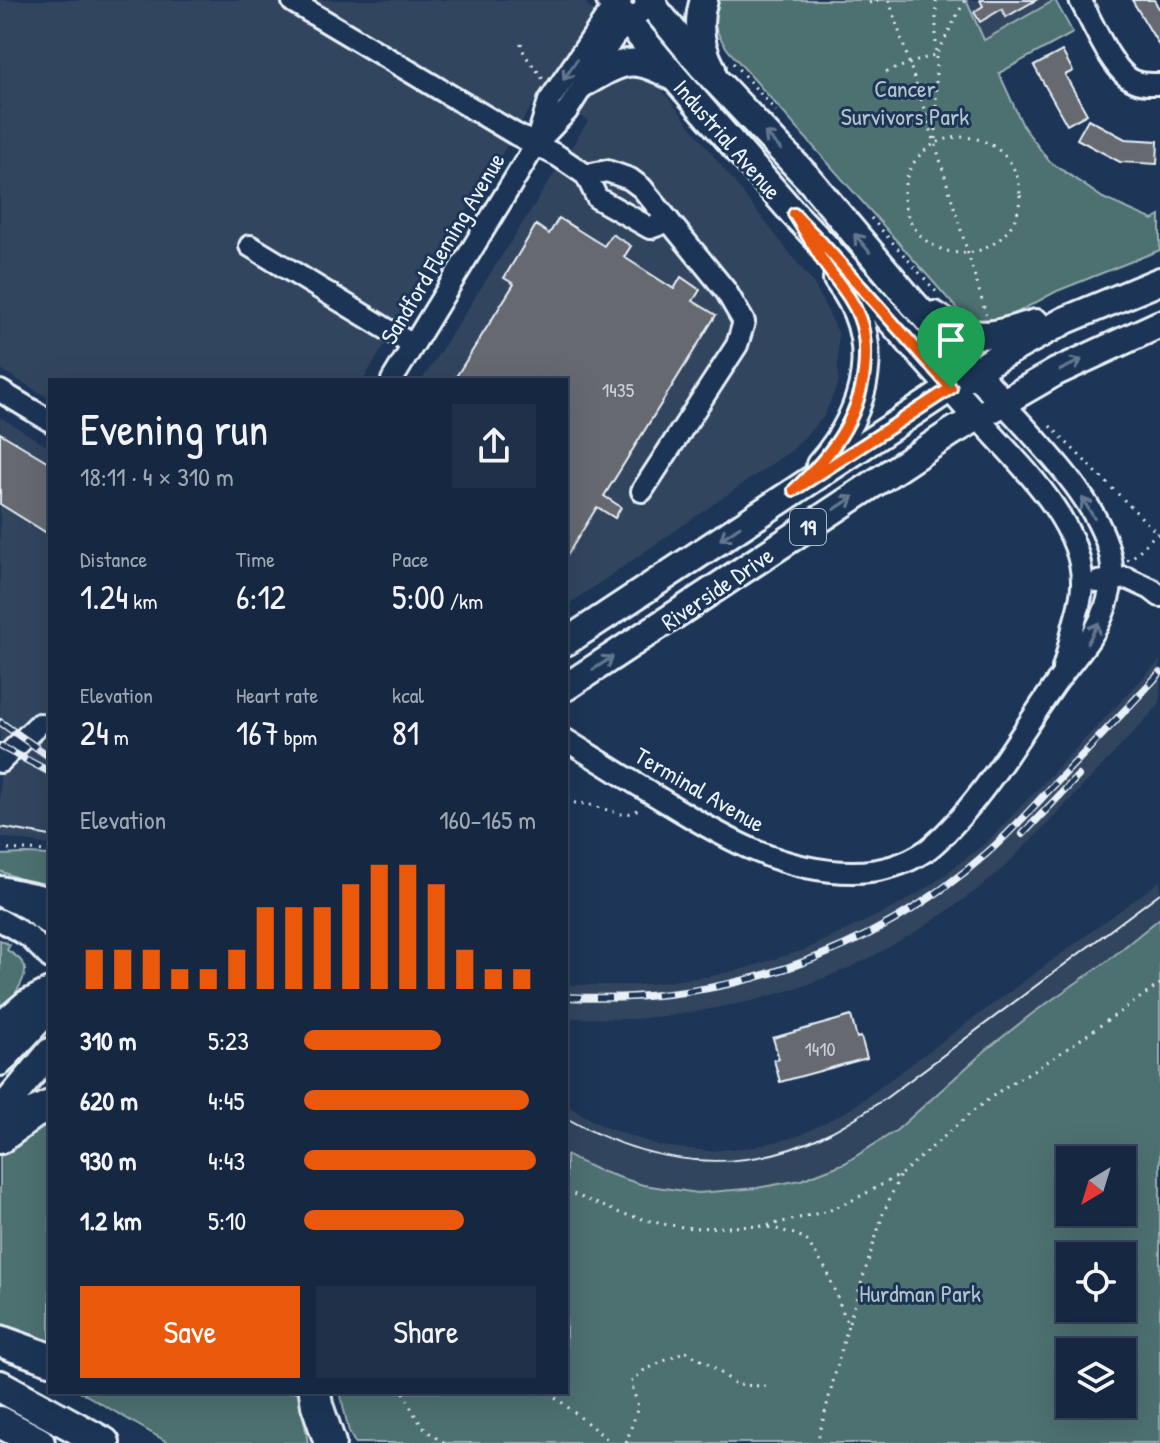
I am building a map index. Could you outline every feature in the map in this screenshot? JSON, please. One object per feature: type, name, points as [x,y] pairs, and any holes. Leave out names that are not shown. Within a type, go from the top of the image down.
[{"type":"highway","points":[[0,1029],[27,1006],[48,995]]},
{"type":"highway","points":[[0,1138],[34,1113],[48,1107]]},
{"type":"highway","points":[[0,1341],[48,1358]]},
{"type":"highway","points":[[0,1386],[104,1443]]},
{"type":"highway","points":[[316,1394],[330,1443]]},
{"type":"main road","points":[[704,0],[699,25],[703,50],[710,66],[737,104]]},
{"type":"main road","name":"Industrial Avenue","points":[[651,1],[702,66],[808,178],[912,302],[1003,403]]},
{"type":"main road","name":"Industrial Avenue","points":[[618,7],[675,78],[794,214],[977,417]]},
{"type":"main road","points":[[586,82],[626,62],[653,66],[675,78]]},
{"type":"main road","points":[[794,214],[852,302],[861,320],[865,341],[860,397],[850,421],[828,456],[794,490]]},
{"type":"main road","name":"Riverside Drive","points":[[568,641],[975,371],[1032,337],[1160,281]]},
{"type":"main road","points":[[912,302],[967,333],[992,335],[1097,306]]},
{"type":"main road","name":"Riverside Drive","points":[[568,686],[952,432],[1056,372],[1160,324]]},
{"type":"main road","points":[[0,890],[48,903]]},
{"type":"main road","points":[[0,1062],[48,1010]]},
{"type":"main road","points":[[0,1112],[48,1054]]},
{"type":"street","points":[[1080,0],[1119,69],[1131,80],[1146,85],[1160,84]]},
{"type":"street","points":[[618,7],[651,1]]},
{"type":"street","points":[[293,2],[586,175],[597,198],[629,218],[650,228],[669,221]]},
{"type":"street","name":"Sandford Fleming Avenue","points":[[393,378],[536,144],[567,111],[614,37],[618,7]]},
{"type":"street","name":"Sandford Fleming Avenue","points":[[536,144],[549,101],[618,7]]},
{"type":"street","points":[[586,175],[607,171],[630,179],[642,188],[726,291],[744,322],[737,345],[642,491]]},
{"type":"street","points":[[250,246],[413,345]]},
{"type":"street","points":[[0,391],[48,420]]},
{"type":"street","name":"Terminal Avenue","points":[[571,743],[726,838],[768,857],[810,868],[876,871],[900,864],[926,850],[969,808],[1088,643],[1104,613],[1112,580],[1112,565],[1104,538],[1083,499],[1052,458],[1003,403]]},
{"type":"street","name":"Terminal Avenue","points":[[977,417],[1034,481],[1063,521],[1077,553],[1082,585],[1060,678]]},
{"type":"street","points":[[1082,585],[1127,578],[1160,596]]},
{"type":"street","points":[[0,762],[39,724]]},
{"type":"street","points":[[0,897],[26,908],[48,924]]},
{"type":"street","points":[[0,920],[29,937],[48,956]]},
{"type":"path","points":[[869,3],[878,0]]},
{"type":"path","points":[[889,0],[969,253],[986,312],[984,325]]},
{"type":"path","points":[[935,143],[936,0]]},
{"type":"path","points":[[886,72],[937,54],[965,0]]},
{"type":"path","points":[[521,43],[522,53],[539,72],[549,101]]},
{"type":"path","points":[[953,137],[971,137],[989,142],[1009,160],[1020,187],[1019,207],[1012,226],[989,247],[969,253],[950,252],[932,244],[917,230],[907,213],[905,186],[910,168],[935,143],[953,137]]},
{"type":"path","points":[[1043,419],[1160,536]]},
{"type":"path","points":[[568,802],[621,814],[634,813],[651,793]]},
{"type":"path","points":[[0,849],[48,851]]},
{"type":"path","points":[[568,1192],[620,1213],[692,1228],[766,1226],[828,1211],[900,1175],[1005,1087],[1052,1059],[1160,984]]},
{"type":"path","points":[[817,1443],[848,1325],[883,1214],[900,1175]]},
{"type":"path","points":[[766,1226],[798,1235],[807,1241],[834,1286],[848,1325]]},
{"type":"path","points":[[626,1443],[638,1407],[631,1382],[643,1371],[685,1351],[737,1385],[766,1386]]},
{"type":"path","points":[[405,1394],[415,1418],[432,1436],[445,1443]]},
{"type":"path","points":[[551,1394],[612,1443]]},
{"type":"shaded area","points":[[0,0],[583,0],[666,95],[814,284],[838,332],[838,383],[824,416],[792,450],[568,605],[568,378],[423,378],[588,121],[542,89],[364,378],[48,378],[48,398],[0,369]]},
{"type":"shaded area","points":[[966,0],[1055,0],[984,40]]},
{"type":"shaded area","points":[[0,417],[48,447],[48,845],[0,837]]},
{"type":"shaded area","points":[[1160,660],[1160,704],[1003,868],[924,927],[834,974],[752,1001],[634,1019],[568,1018],[568,985],[640,985],[711,976],[807,949],[897,906],[930,886],[988,841]]},
{"type":"shaded area","points":[[1160,881],[1160,918],[1106,962],[986,1050],[897,1130],[845,1163],[802,1180],[698,1193],[643,1185],[597,1170],[568,1156],[568,1106],[604,1127],[660,1146],[709,1151],[754,1147],[799,1136],[849,1110]]},
{"type":"green space","name":"Cancer Survivors Park","points":[[712,0],[966,0],[984,40],[1055,0],[1073,33],[999,73],[1023,126],[1049,161],[1103,198],[1153,220],[1160,216],[1160,250],[1057,291],[1003,320],[985,324],[966,319],[728,50],[715,26]]},
{"type":"green space","points":[[0,855],[48,855],[48,890],[0,871]]},
{"type":"green space","name":"Hurdman Park","points":[[1160,918],[1160,1443],[355,1443],[349,1432],[340,1394],[568,1394],[568,1156],[597,1170],[643,1185],[698,1193],[757,1188],[801,1180],[845,1163],[897,1130],[986,1050],[1106,962]]},
{"type":"green space","points":[[0,940],[10,945],[7,950],[24,965],[25,973],[12,999],[0,1013]]},
{"type":"green space","points":[[48,1122],[48,1342],[0,1325],[0,1153],[13,1141]]},
{"type":"green space","points":[[84,1394],[299,1394],[308,1443],[169,1443]]},
{"type":"building","points":[[980,0],[1036,0],[1006,17],[1002,9],[980,22],[974,12],[983,6]]},
{"type":"building","points":[[1132,0],[1154,0],[1160,10],[1160,47]]},
{"type":"building","points":[[1062,51],[1073,71],[1065,75],[1087,114],[1067,125],[1034,66]]},
{"type":"building","points":[[1088,119],[1125,139],[1158,141],[1157,164],[1120,162],[1077,139]]},
{"type":"building","points":[[559,218],[604,246],[612,234],[631,246],[624,257],[674,289],[681,277],[700,290],[693,301],[716,315],[604,496],[621,507],[615,518],[597,507],[568,554],[568,378],[455,378],[514,284],[504,278],[536,225],[549,234]]},
{"type":"building","points":[[0,433],[48,462],[48,534],[0,504]]},
{"type":"building","points":[[851,1016],[867,1058],[780,1082],[774,1060],[779,1059],[773,1038]]},
{"type":"tram line","points":[[0,827],[48,836]]},
{"type":"tram line","points":[[568,1119],[630,1146],[696,1160],[762,1156],[796,1147],[836,1129],[886,1098],[1160,893]]},
{"type":"railway","points":[[568,997],[624,997],[680,992],[736,982],[791,967],[843,946],[894,920],[942,889],[995,845],[1160,673]]},
{"type":"railway","points":[[0,722],[48,756]]},
{"type":"railway","points":[[0,746],[48,771]]},
{"type":"railway","points":[[1023,834],[1078,776]]},
{"type":"route","points":[[794,214],[951,388],[794,490],[828,456],[841,438],[860,397],[865,361],[861,320],[794,214]]}]
